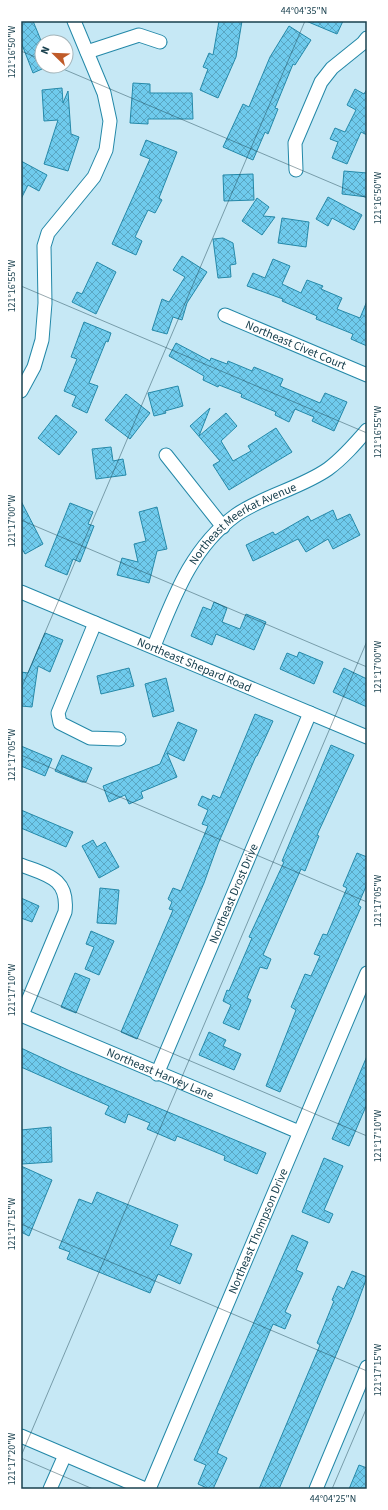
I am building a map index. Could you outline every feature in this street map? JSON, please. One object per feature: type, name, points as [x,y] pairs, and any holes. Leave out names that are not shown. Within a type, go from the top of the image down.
[{"type":"street","points":[[21,391],[34,367],[42,340],[45,303],[44,246],[48,232],[94,177],[106,150],[110,121],[104,93],[74,21]]},
{"type":"street","points":[[87,52],[139,35],[160,42]]},
{"type":"street","points":[[296,170],[295,143],[321,82],[332,68],[367,38]]},
{"type":"street","name":"Northeast Civet Court","points":[[225,315],[367,375]]},
{"type":"street","name":"Northeast Meerkat Avenue","points":[[154,646],[177,589],[189,566],[223,527],[237,515],[328,469],[350,450],[367,430]]},
{"type":"street","points":[[166,455],[223,527]]},
{"type":"street","name":"Northeast Shepard Road","points":[[21,592],[154,646],[367,737]]},
{"type":"street","points":[[95,623],[58,713],[60,723],[90,738],[119,739]]},
{"type":"street","name":"Northeast Drost Drive","points":[[157,1074],[310,713]]},
{"type":"street","points":[[21,865],[56,880],[65,892],[66,902],[65,912],[21,1015]]},
{"type":"street","name":"Northeast Thompson Drive","points":[[149,1489],[367,974]]},
{"type":"street","name":"Northeast Harvey Lane","points":[[21,1015],[157,1074],[299,1132]]},
{"type":"street","points":[[316,1489],[367,1367]]},
{"type":"street","points":[[21,1436],[145,1489]]},
{"type":"street","points":[[50,1489],[65,1455]]},
{"type":"building","points":[[21,21],[33,21],[38,34],[34,34],[33,73],[21,42]]},
{"type":"building","points":[[219,21],[242,21],[236,57],[218,98],[200,90],[208,69],[203,67],[209,53],[213,55]]},
{"type":"building","points":[[306,21],[343,21],[337,34]]},
{"type":"building","points":[[289,26],[311,40],[295,65],[293,64],[275,108],[278,109],[268,134],[265,132],[253,160],[223,147],[243,104],[249,107],[270,57]]},
{"type":"building","points":[[133,83],[150,84],[150,93],[192,93],[193,119],[148,119],[148,124],[130,123]]},
{"type":"building","points":[[62,88],[63,103],[68,91],[71,134],[79,137],[68,171],[44,164],[58,120],[44,121],[42,90]]},
{"type":"building","points":[[355,89],[364,94],[367,89],[367,135],[361,132],[347,164],[332,158],[338,142],[330,139],[335,128],[345,132],[356,110],[347,105]]},
{"type":"building","points":[[146,140],[177,152],[159,198],[162,200],[155,213],[148,210],[135,237],[142,241],[136,255],[112,244],[150,159],[140,155]]},
{"type":"building","points":[[21,161],[47,175],[39,191],[28,185],[21,199]]},
{"type":"building","points":[[344,171],[367,173],[367,197],[342,194]]},
{"type":"building","points":[[253,174],[254,200],[224,201],[223,175]]},
{"type":"building","points":[[328,197],[362,215],[354,230],[332,218],[328,226],[316,219]]},
{"type":"building","points":[[257,198],[269,207],[263,216],[275,217],[262,235],[242,221]]},
{"type":"building","points":[[282,218],[309,222],[306,247],[278,243]]},
{"type":"building","points":[[223,238],[233,243],[236,264],[230,265],[231,277],[218,278],[213,239]]},
{"type":"building","points":[[182,256],[207,272],[187,303],[182,320],[173,317],[167,334],[152,330],[162,299],[169,302],[185,277],[173,270]]},
{"type":"building","points":[[273,259],[290,266],[282,284],[301,293],[307,280],[323,286],[321,289],[342,298],[337,309],[360,318],[367,301],[367,346],[351,339],[353,334],[316,319],[317,316],[282,301],[283,299],[247,286],[253,273],[265,278]]},
{"type":"building","points":[[97,262],[116,272],[96,314],[72,302],[77,292],[82,294]]},
{"type":"building","points":[[84,322],[111,333],[108,342],[106,341],[89,383],[98,386],[87,413],[72,406],[76,396],[64,391],[77,359],[71,357]]},
{"type":"building","points":[[176,343],[210,361],[211,358],[227,364],[228,361],[252,371],[254,367],[283,379],[280,386],[320,403],[325,393],[347,402],[334,431],[312,421],[314,417],[295,409],[289,422],[275,415],[276,412],[241,397],[242,394],[219,385],[218,387],[203,380],[204,376],[169,356]]},
{"type":"building","points":[[178,386],[183,406],[154,416],[148,393]]},
{"type":"building","points":[[126,394],[150,413],[130,439],[105,420]]},
{"type":"building","points":[[210,408],[199,436],[226,413],[237,426],[221,441],[233,461],[251,451],[248,446],[276,428],[292,452],[229,490],[213,465],[220,461],[190,426]]},
{"type":"building","points":[[56,415],[77,432],[59,455],[38,438]]},
{"type":"building","points":[[111,447],[113,461],[123,459],[126,475],[96,479],[92,449]]},
{"type":"building","points":[[21,501],[43,544],[25,554],[21,547]]},
{"type":"building","points":[[70,503],[93,512],[88,524],[94,526],[80,562],[73,559],[67,575],[45,566]]},
{"type":"building","points":[[157,507],[167,549],[157,551],[149,583],[117,575],[122,558],[138,562],[134,544],[146,541],[139,512]]},
{"type":"building","points":[[333,510],[337,520],[350,514],[360,535],[333,549],[328,539],[306,552],[298,539],[253,561],[246,545],[273,532],[275,535],[308,516],[311,521]]},
{"type":"building","points":[[214,602],[227,608],[222,622],[240,629],[246,614],[266,622],[254,650],[216,634],[212,645],[191,636],[203,607],[211,610]]},
{"type":"building","points":[[45,633],[63,640],[50,672],[38,666],[32,707],[21,706],[21,672],[28,673]]},
{"type":"building","points":[[299,652],[323,662],[314,684],[280,669],[287,653],[297,657]]},
{"type":"building","points":[[129,668],[134,686],[101,694],[97,676]]},
{"type":"building","points":[[344,668],[367,679],[367,707],[333,692]]},
{"type":"building","points":[[166,678],[174,711],[153,717],[145,684]]},
{"type":"building","points":[[255,714],[273,721],[256,756],[218,844],[204,883],[137,1039],[121,1032],[173,910],[169,909],[172,902],[168,899],[173,888],[181,891],[208,826],[202,824],[208,810],[198,805],[202,796],[211,800],[213,795],[220,798]]},
{"type":"building","points":[[178,722],[197,730],[184,761],[167,753],[177,777],[141,792],[143,798],[129,804],[125,795],[109,802],[103,786],[160,764]]},
{"type":"building","points":[[331,745],[354,755],[317,835],[319,836],[305,871],[301,869],[263,955],[271,959],[267,969],[260,967],[247,998],[251,1000],[239,1030],[223,1023],[231,1005],[223,1001],[227,990],[229,991],[252,938],[249,937],[284,862],[282,861]]},
{"type":"building","points":[[21,746],[52,759],[45,776],[21,766]]},
{"type":"building","points":[[62,755],[92,768],[86,782],[82,782],[55,771]]},
{"type":"building","points":[[21,810],[73,832],[66,847],[21,828]]},
{"type":"building","points":[[93,840],[97,847],[105,842],[119,867],[99,878],[82,846]]},
{"type":"building","points":[[357,853],[367,857],[367,884],[358,905],[361,907],[280,1092],[266,1086],[296,1010],[291,1007],[305,974],[311,976],[320,956],[314,954],[323,934],[327,935],[347,888],[343,886]]},
{"type":"building","points":[[100,888],[119,890],[116,924],[97,923]]},
{"type":"building","points":[[21,898],[39,906],[32,922],[21,918]]},
{"type":"building","points":[[91,931],[114,941],[99,975],[85,969],[94,947],[86,944]]},
{"type":"building","points":[[75,973],[90,979],[76,1013],[61,1007]]},
{"type":"building","points":[[209,1032],[226,1040],[223,1046],[241,1054],[234,1070],[199,1055]]},
{"type":"building","points":[[21,1048],[70,1071],[266,1153],[257,1174],[224,1160],[225,1156],[177,1136],[175,1141],[147,1129],[150,1123],[128,1114],[125,1123],[105,1114],[109,1106],[21,1067]]},
{"type":"building","points":[[367,1056],[367,1104],[349,1146],[332,1139]]},
{"type":"building","points":[[51,1127],[52,1162],[22,1164],[21,1130]]},
{"type":"building","points":[[324,1158],[343,1166],[324,1210],[333,1214],[329,1223],[302,1212]]},
{"type":"building","points":[[21,1166],[52,1180],[29,1236],[21,1232]]},
{"type":"building","points":[[97,1192],[178,1225],[170,1245],[192,1254],[180,1284],[158,1274],[150,1293],[67,1259],[70,1252],[59,1248],[79,1199],[92,1204]]},
{"type":"building","points":[[292,1235],[308,1242],[296,1270],[303,1273],[285,1312],[291,1315],[285,1329],[273,1324],[217,1453],[227,1458],[213,1489],[209,1489],[198,1484],[206,1465],[194,1460]]},
{"type":"building","points":[[352,1271],[367,1277],[353,1315],[279,1489],[259,1489],[320,1345],[317,1343],[334,1301],[332,1300],[338,1286],[344,1289]]},
{"type":"building","points":[[359,1465],[367,1468],[367,1489],[349,1489]]}]
